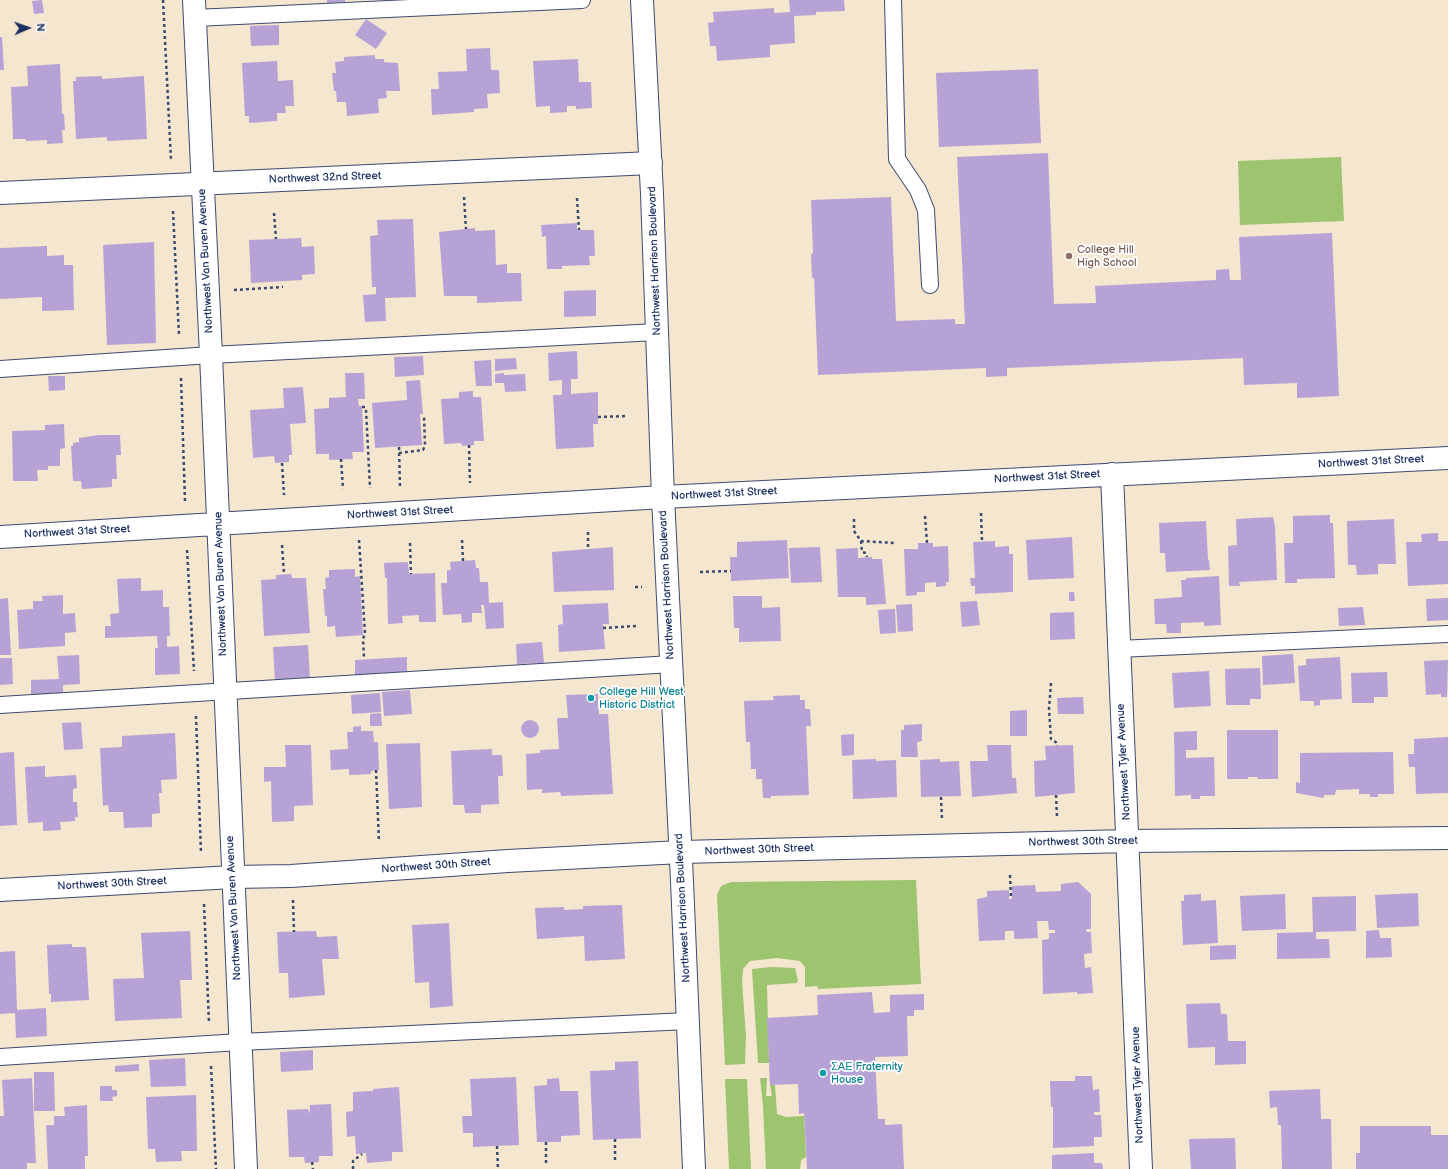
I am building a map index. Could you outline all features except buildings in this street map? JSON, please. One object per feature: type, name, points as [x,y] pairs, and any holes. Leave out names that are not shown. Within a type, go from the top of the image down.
[{"type":"street","name":"Northwest Harrison Boulevard","points":[[642,0],[651,163],[663,497],[681,852],[694,1169]]},
{"type":"street","name":"Northwest Van Buren Avenue","points":[[194,9],[211,355],[246,1169]]},
{"type":"street","name":"Northwest 32nd Street","points":[[0,193],[651,163]]},
{"type":"street","name":"Northwest 31st Street","points":[[0,537],[663,497],[1448,458]]},
{"type":"street","name":"Northwest Tyler Avenue","points":[[1112,474],[1118,649],[1128,841],[1141,1169]]},
{"type":"street","name":"Northwest 30th Street","points":[[0,890],[233,877],[291,876],[508,861],[681,852],[1128,841],[1448,838]]},
{"type":"lane","points":[[194,9],[582,0]]},
{"type":"lane","points":[[893,0],[897,159],[918,190],[926,210],[930,285]]},
{"type":"lane","points":[[0,368],[211,355],[657,332]]},
{"type":"lane","points":[[1118,649],[1448,634]]},
{"type":"lane","points":[[0,704],[672,664]]},
{"type":"lane","points":[[0,1057],[240,1042],[688,1021]]},
{"type":"path","points":[[163,0],[180,357],[185,526],[195,692],[216,1169]]},
{"type":"path","points":[[463,172],[466,229]]},
{"type":"path","points":[[577,198],[579,230]]},
{"type":"path","points":[[274,212],[276,239]]},
{"type":"path","points":[[233,290],[283,288]]},
{"type":"path","points":[[362,407],[365,407],[366,410],[370,488]]},
{"type":"path","points":[[399,453],[423,450],[425,445],[424,416]]},
{"type":"path","points":[[598,417],[628,416]]},
{"type":"path","points":[[468,446],[470,483]]},
{"type":"path","points":[[399,447],[400,487]]},
{"type":"path","points":[[342,460],[344,490]]},
{"type":"path","points":[[282,462],[285,520]]},
{"type":"path","points":[[981,513],[982,541]]},
{"type":"path","points":[[358,515],[365,633],[363,639],[364,658]]},
{"type":"path","points":[[925,516],[926,543]]},
{"type":"path","points":[[854,519],[854,531],[861,541],[862,552],[866,553],[867,557]]},
{"type":"path","points":[[588,532],[588,548]]},
{"type":"path","points":[[462,540],[463,561]]},
{"type":"path","points":[[861,541],[894,543]]},
{"type":"path","points":[[410,543],[411,574]]},
{"type":"path","points":[[700,572],[731,571]]},
{"type":"path","points":[[603,628],[636,626]]},
{"type":"path","points":[[1052,683],[1049,708],[1051,738],[1057,743],[1057,746]]},
{"type":"path","points":[[376,770],[379,842]]},
{"type":"path","points":[[1056,796],[1057,818]]},
{"type":"path","points":[[941,798],[942,819]]},
{"type":"path","points":[[1010,875],[1011,899]]},
{"type":"path","points":[[291,876],[294,932]]},
{"type":"path","points":[[615,1139],[616,1162]]},
{"type":"path","points":[[546,1142],[546,1166]]},
{"type":"path","points":[[497,1146],[498,1169]]},
{"type":"path","points":[[353,1169],[353,1162],[362,1154]]},
{"type":"path","points":[[312,1162],[313,1169]]},
{"type":"green space","points":[[1341,157],[1344,221],[1240,225],[1238,161]]},
{"type":"green space","points":[[916,880],[921,984],[818,989],[817,986],[805,987],[805,967],[800,961],[777,958],[750,961],[743,969],[742,981],[746,1037],[745,1064],[725,1065],[717,895],[721,886],[731,882]]},
{"type":"green space","points":[[771,967],[795,968],[798,981],[797,983],[767,985],[769,1063],[758,1063],[752,969]]},
{"type":"green space","points":[[760,1078],[767,1078],[766,1096],[772,1096],[770,1085],[775,1085],[777,1114],[786,1117],[804,1116],[806,1157],[801,1160],[800,1169],[766,1169]]},
{"type":"green space","points":[[725,1079],[747,1079],[751,1169],[729,1169]]},
{"type":"place","name":"College Hill High School","points":[[1069,256]]},
{"type":"place","name":"College Hill West Historic District","points":[[591,698]]},
{"type":"place","name":"ΣΑΕ Fraternity House","points":[[823,1073]]}]
